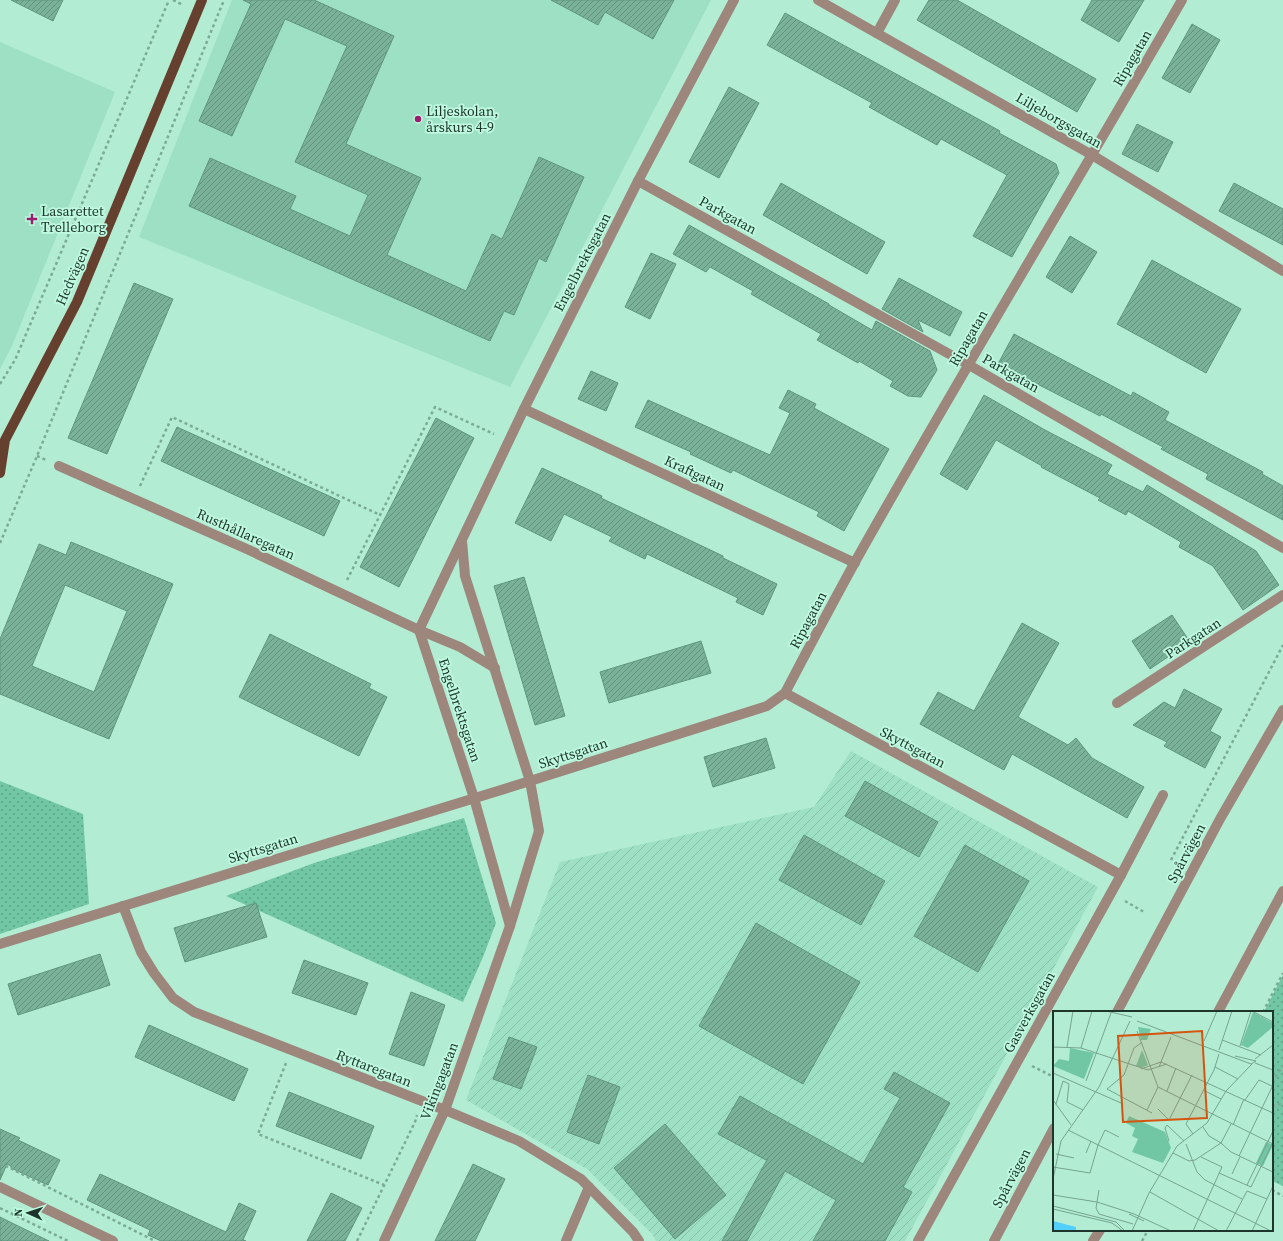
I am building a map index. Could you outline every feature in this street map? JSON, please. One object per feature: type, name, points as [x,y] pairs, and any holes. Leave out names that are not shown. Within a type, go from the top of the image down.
[{"type":"main road","name":"Hedvägen","points":[[0,472],[3,439],[77,302],[202,0]]},
{"type":"street","name":"Engelbrektsgatan","points":[[474,798],[419,630],[524,409],[638,181],[734,0]]},
{"type":"street","name":"Liljeborgsgatan","points":[[818,0],[1092,155],[1283,271]]},
{"type":"street","points":[[877,33],[895,0]]},
{"type":"street","name":"Ripagatan","points":[[785,693],[855,563],[1182,0]]},
{"type":"street","name":"Parkgatan","points":[[638,181],[969,365],[1283,548]]},
{"type":"street","name":"Kraftgatan","points":[[524,409],[855,563]]},
{"type":"street","name":"Rusthållaregatan","points":[[60,466],[249,550],[419,630]]},
{"type":"street","points":[[462,540],[465,576],[530,781]]},
{"type":"street","name":"Parkgatan","points":[[1117,703],[1283,595]]},
{"type":"street","name":"Engelbrektsgatan","points":[[419,630],[460,647],[495,668]]},
{"type":"street","name":"Skyttsgatan","points":[[0,944],[530,781],[767,706],[785,693],[1121,875]]},
{"type":"street","name":"Spårvägen","points":[[1118,1011],[1220,819],[1283,710]]},
{"type":"street","name":"Vikingagatan","points":[[384,1241],[445,1110],[510,926],[539,831],[530,781]]},
{"type":"street","name":"Gasverksgatan","points":[[918,1241],[1121,875],[1162,795]]},
{"type":"street","points":[[474,798],[510,926]]},
{"type":"street","points":[[1219,1011],[1283,891]]},
{"type":"street","name":"Ryttaregatan","points":[[123,906],[140,952],[154,973],[173,998],[194,1012],[445,1110],[519,1141],[581,1179],[633,1232],[639,1241]]},
{"type":"street","name":"Spårvägen","points":[[994,1241],[1053,1130]]},
{"type":"street","points":[[0,1187],[113,1241]]},
{"type":"street","points":[[566,1241],[589,1187]]},
{"type":"street","points":[[1093,1241],[1099,1231]]},
{"type":"path","points":[[0,384],[15,360],[169,0]]},
{"type":"path","points":[[0,543],[224,0]]},
{"type":"path","points":[[341,593],[435,407],[509,441]]},
{"type":"path","points":[[134,499],[172,417],[380,515]]},
{"type":"path","points":[[1171,860],[1283,644]]},
{"type":"path","points":[[1111,893],[1144,912]]},
{"type":"path","points":[[1264,1011],[1283,973]]},
{"type":"path","points":[[1019,1059],[1053,1076]]},
{"type":"path","points":[[286,1062],[258,1134],[384,1185]]},
{"type":"path","points":[[1273,1081],[1283,1066]]},
{"type":"path","points":[[1273,1106],[1283,1103]]},
{"type":"path","points":[[357,1241],[415,1122],[417,1114]]},
{"type":"path","points":[[0,1163],[155,1241]]},
{"type":"path","points":[[1273,1191],[1283,1196]]},
{"type":"path","points":[[0,1208],[68,1241]]},
{"type":"path","points":[[1142,1241],[1147,1231]]},
{"type":"shaded area","name":"Liljeskolan, årskurs 4-9","points":[[232,0],[711,0],[510,387],[139,237]]},
{"type":"shaded area","name":"Lasarettet Trelleborg","points":[[0,42],[115,92],[12,346],[0,369]]},
{"type":"shaded area","points":[[851,751],[1098,887],[905,1241],[656,1241],[652,1234],[587,1169],[466,1100],[560,862],[814,807]]},
{"type":"shaded area","points":[[0,781],[83,814],[89,904],[0,934]]},
{"type":"shaded area","points":[[464,818],[496,923],[463,1002],[226,896],[314,863]]},
{"type":"shaded area","points":[[1283,975],[1283,1186],[1273,1181],[1273,1011],[1265,1011]]},
{"type":"building","points":[[11,0],[63,0],[53,21]]},
{"type":"building","points":[[243,0],[314,0],[394,36],[346,144],[421,178],[387,255],[466,291],[492,234],[502,239],[539,157],[584,177],[546,262],[539,258],[514,315],[504,311],[490,341],[189,206],[210,158],[296,196],[290,209],[350,236],[368,195],[295,162],[347,46],[285,19],[232,136],[199,121],[251,4]]},
{"type":"building","points":[[551,0],[674,0],[653,39],[605,12],[598,25]]},
{"type":"building","points":[[929,0],[957,0],[1096,79],[1077,112],[917,20]]},
{"type":"building","points":[[1092,0],[1144,0],[1119,42],[1081,20]]},
{"type":"building","points":[[785,13],[1000,131],[999,133],[1056,164],[1059,173],[1012,257],[973,236],[1007,175],[941,139],[937,145],[869,107],[872,103],[767,45]]},
{"type":"building","points":[[1192,24],[1220,40],[1190,93],[1162,78]]},
{"type":"building","points":[[729,87],[759,103],[719,178],[689,162]]},
{"type":"building","points":[[1137,124],[1173,142],[1158,172],[1122,154]]},
{"type":"building","points":[[781,183],[885,242],[867,274],[763,215]]},
{"type":"building","points":[[1234,183],[1283,209],[1283,245],[1219,211]]},
{"type":"building","points":[[689,225],[872,330],[876,321],[930,351],[937,370],[921,397],[908,396],[890,386],[893,381],[859,361],[858,363],[817,340],[821,334],[751,294],[753,291],[710,267],[706,272],[673,254]]},
{"type":"building","points":[[1070,236],[1097,252],[1072,293],[1046,277]]},
{"type":"building","points":[[651,253],[676,264],[650,319],[625,307]]},
{"type":"building","points":[[1152,260],[1241,309],[1206,373],[1117,324]]},
{"type":"building","points":[[899,278],[962,312],[950,336],[918,320],[923,332],[882,309]]},
{"type":"building","points":[[134,283],[173,299],[107,454],[68,438]]},
{"type":"building","points":[[1014,334],[1131,396],[1133,392],[1169,412],[1165,420],[1263,472],[1262,474],[1283,486],[1283,520],[1206,479],[1208,474],[1161,449],[1163,447],[1101,414],[1100,416],[998,364]]},
{"type":"building","points":[[591,371],[618,383],[606,411],[578,399]]},
{"type":"building","points":[[788,390],[816,404],[814,408],[889,449],[844,531],[817,516],[819,512],[733,470],[731,473],[690,454],[691,452],[635,427],[648,400],[770,455],[790,413],[779,408]]},
{"type":"building","points":[[984,395],[1045,430],[1112,465],[1107,474],[1143,492],[1147,485],[1256,551],[1279,585],[1243,610],[1213,566],[1179,547],[1181,542],[1128,511],[1126,515],[1098,500],[1100,498],[1041,467],[1042,466],[996,440],[967,490],[940,474]]},
{"type":"building","points":[[436,418],[474,438],[399,587],[360,567]]},
{"type":"building","points":[[177,427],[340,501],[324,536],[161,461]]},
{"type":"building","points":[[542,468],[602,496],[601,498],[723,556],[723,558],[777,584],[763,615],[736,602],[738,598],[647,554],[645,559],[609,541],[612,537],[564,514],[551,541],[515,523]]},
{"type":"building","points":[[71,542],[173,584],[109,739],[0,694],[0,639],[39,544],[66,555]],"holes":[[[65,585],[127,611],[94,692],[32,666]]]},
{"type":"building","points":[[524,577],[565,716],[535,725],[494,586]]},
{"type":"building","points":[[1172,615],[1190,642],[1150,669],[1132,641]]},
{"type":"building","points":[[1022,623],[1059,643],[1018,717],[1068,745],[1076,738],[1092,758],[1144,787],[1127,818],[1012,754],[1004,770],[920,724],[938,692],[974,711]]},
{"type":"building","points":[[270,634],[371,684],[369,688],[387,697],[359,756],[239,697]]},
{"type":"building","points":[[701,641],[711,673],[609,703],[600,672]]},
{"type":"building","points":[[1184,689],[1222,709],[1210,731],[1221,737],[1205,768],[1164,746],[1167,742],[1133,725],[1164,702],[1175,708]]},
{"type":"building","points":[[766,738],[775,768],[713,787],[704,757]]},
{"type":"building","points":[[865,781],[938,822],[919,857],[845,816]]},
{"type":"building","points":[[804,835],[885,881],[861,925],[779,880]]},
{"type":"building","points":[[965,845],[1029,881],[978,972],[914,936]]},
{"type":"building","points":[[256,903],[267,937],[185,962],[174,928]]},
{"type":"building","points":[[756,923],[860,982],[803,1084],[699,1026]]},
{"type":"building","points":[[100,954],[110,985],[18,1015],[8,984]]},
{"type":"building","points":[[304,960],[368,983],[356,1015],[292,993]]},
{"type":"building","points":[[411,992],[445,1005],[424,1066],[389,1054]]},
{"type":"building","points":[[149,1025],[248,1069],[234,1101],[135,1057]]},
{"type":"building","points":[[509,1037],[537,1047],[521,1089],[493,1079]]},
{"type":"building","points":[[894,1072],[950,1103],[903,1187],[912,1192],[885,1241],[813,1241],[836,1200],[785,1171],[747,1241],[722,1241],[768,1158],[766,1160],[718,1134],[740,1096],[863,1164],[900,1098],[884,1089]]},
{"type":"building","points":[[588,1075],[620,1087],[599,1144],[567,1132]]},
{"type":"building","points":[[289,1092],[374,1126],[361,1159],[276,1126]]},
{"type":"building","points":[[665,1124],[726,1195],[675,1239],[614,1168]]},
{"type":"building","points":[[0,1129],[20,1138],[18,1140],[60,1160],[48,1185],[11,1168],[11,1166],[7,1164],[0,1180]]},
{"type":"building","points":[[473,1164],[505,1179],[475,1241],[435,1241]]},
{"type":"building","points":[[100,1174],[226,1232],[239,1203],[256,1211],[243,1240],[246,1241],[161,1241],[148,1235],[150,1230],[87,1200]]},
{"type":"building","points":[[331,1193],[362,1208],[345,1241],[307,1241]]},
{"type":"building","points":[[0,1217],[16,1225],[49,1241],[0,1241]]},
{"type":"place","name":"Liljeskolan, årskurs 4-9","points":[[418,119]]},
{"type":"place","name":"Lasarettet Trelleborg","points":[[32,219]]}]
